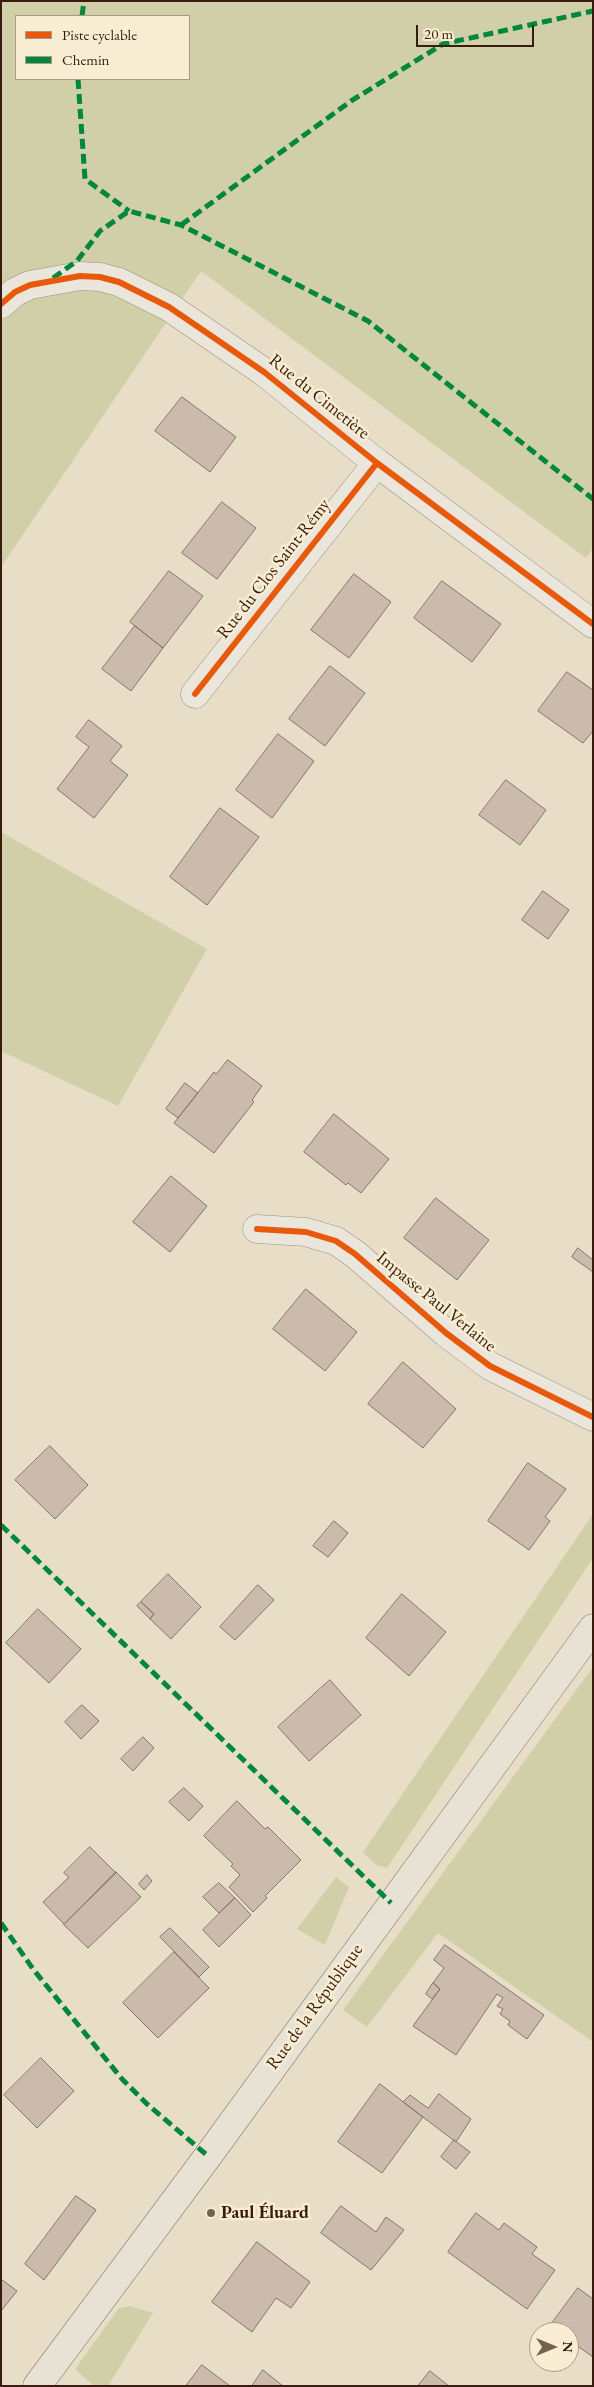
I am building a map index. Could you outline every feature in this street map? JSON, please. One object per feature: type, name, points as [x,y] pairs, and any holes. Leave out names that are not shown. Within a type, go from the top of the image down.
[{"type":"main road","name":"Rue de la République","points":[[38,2386],[593,1628]]},
{"type":"street","name":"Rue du Cimetière","points":[[1,304],[30,284],[51,279],[80,276],[100,277],[119,282],[169,307],[264,372],[377,463],[593,624]]},
{"type":"street","name":"Rue du Clos Saint-Rémy","points":[[195,694],[377,463]]},
{"type":"street","name":"Impasse Paul Verlaine","points":[[257,1229],[306,1232],[336,1241],[490,1366],[593,1417]]},
{"type":"shaded area","points":[[1,1],[593,1],[593,548],[586,558],[201,271],[1,567]]},
{"type":"shaded area","points":[[1,832],[207,949],[118,1106],[1,1051]]},
{"type":"shaded area","points":[[593,1514],[593,1558],[387,1868],[376,1865],[363,1852]]},
{"type":"shaded area","points":[[593,1667],[593,2042],[438,1933],[367,2027],[343,2010]]},
{"type":"shaded area","points":[[336,1877],[349,1887],[325,1945],[297,1929]]},
{"type":"shaded area","points":[[130,2306],[153,2313],[108,2386],[94,2386],[75,2369],[119,2308]]},
{"type":"building","points":[[182,397],[236,437],[210,472],[155,431]]},
{"type":"building","points":[[222,502],[256,528],[217,579],[182,553]]},
{"type":"building","points":[[169,571],[203,596],[163,648],[130,622]]},
{"type":"building","points":[[354,574],[391,602],[349,658],[311,630]]},
{"type":"building","points":[[442,581],[501,624],[472,662],[414,618]]},
{"type":"building","points":[[135,626],[163,648],[131,691],[102,669]]},
{"type":"building","points":[[330,666],[365,693],[325,746],[289,719]]},
{"type":"building","points":[[567,672],[593,690],[593,731],[583,743],[538,711]]},
{"type":"building","points":[[89,720],[122,746],[110,761],[128,775],[94,818],[57,789],[89,747],[76,737]]},
{"type":"building","points":[[278,734],[314,761],[272,818],[236,790]]},
{"type":"building","points":[[506,780],[546,810],[520,845],[479,815]]},
{"type":"building","points":[[220,808],[259,837],[207,905],[170,877]]},
{"type":"building","points":[[543,891],[569,910],[548,939],[522,920]]},
{"type":"building","points":[[228,1060],[262,1086],[252,1100],[254,1102],[214,1153],[174,1123],[214,1072],[216,1074]]},
{"type":"building","points":[[185,1083],[198,1093],[178,1118],[166,1109]]},
{"type":"building","points":[[334,1114],[389,1159],[361,1193],[348,1183],[346,1185],[304,1152]]},
{"type":"building","points":[[171,1176],[207,1206],[170,1252],[133,1222]]},
{"type":"building","points":[[436,1198],[489,1240],[457,1280],[404,1238]]},
{"type":"building","points":[[578,1248],[593,1260],[593,1272],[572,1257]]},
{"type":"building","points":[[306,1289],[357,1332],[325,1371],[273,1329]]},
{"type":"building","points":[[403,1362],[456,1409],[423,1448],[368,1404]]},
{"type":"building","points":[[50,1446],[88,1485],[55,1519],[15,1480]]},
{"type":"building","points":[[528,1463],[566,1489],[545,1517],[550,1521],[529,1550],[488,1521]]},
{"type":"building","points":[[334,1521],[348,1533],[328,1557],[313,1546]]},
{"type":"building","points":[[168,1574],[201,1607],[171,1639],[150,1619],[154,1614],[141,1602]]},
{"type":"building","points":[[258,1585],[274,1600],[235,1640],[220,1627]]},
{"type":"building","points":[[402,1594],[446,1632],[409,1676],[366,1638]]},
{"type":"building","points":[[141,1602],[154,1614],[150,1619],[137,1606]]},
{"type":"building","points":[[38,1609],[81,1649],[49,1683],[6,1643]]},
{"type":"building","points":[[330,1680],[361,1715],[309,1761],[278,1727]]},
{"type":"building","points":[[82,1705],[99,1721],[81,1739],[65,1722]]},
{"type":"building","points":[[143,1737],[154,1748],[133,1771],[121,1759]]},
{"type":"building","points":[[184,1788],[203,1806],[189,1821],[169,1802]]},
{"type":"building","points":[[237,1801],[265,1829],[268,1827],[301,1860],[265,1896],[267,1898],[253,1912],[229,1887],[240,1875],[231,1866],[233,1864],[204,1836]]},
{"type":"building","points":[[90,1847],[116,1873],[64,1924],[43,1902],[69,1877],[64,1873]]},
{"type":"building","points":[[116,1872],[141,1897],[88,1948],[64,1925]]},
{"type":"building","points":[[147,1875],[152,1881],[144,1890],[139,1884]]},
{"type":"building","points":[[219,1883],[235,1898],[219,1913],[203,1897]]},
{"type":"building","points":[[235,1898],[251,1915],[219,1947],[203,1930]]},
{"type":"building","points":[[170,1928],[209,1967],[199,1977],[160,1937]]},
{"type":"building","points":[[445,1945],[544,2015],[527,2039],[508,2025],[510,2021],[500,2014],[503,2009],[497,2006],[503,1998],[497,1994],[456,2055],[413,2026],[440,1989],[433,1983],[444,1968],[434,1960]]},
{"type":"building","points":[[174,1952],[209,1988],[158,2038],[123,2003]]},
{"type":"building","points":[[433,1983],[440,1989],[432,1999],[426,1994]]},
{"type":"building","points":[[41,2058],[74,2091],[37,2128],[4,2095]]},
{"type":"building","points":[[380,2084],[423,2117],[382,2173],[338,2142]]},
{"type":"building","points":[[439,2094],[471,2119],[456,2142],[403,2102],[410,2095],[428,2108]]},
{"type":"building","points":[[454,2140],[470,2152],[456,2169],[441,2157]]},
{"type":"building","points":[[76,2196],[96,2210],[44,2280],[25,2264]]},
{"type":"building","points":[[341,2206],[376,2232],[386,2217],[404,2230],[371,2270],[321,2233]]},
{"type":"building","points":[[476,2213],[499,2230],[504,2223],[537,2247],[532,2254],[555,2270],[527,2309],[448,2252]]},
{"type":"building","points":[[257,2242],[310,2282],[291,2308],[276,2298],[252,2332],[212,2302]]},
{"type":"building","points":[[1,2279],[17,2291],[1,2311]]},
{"type":"building","points":[[578,2288],[593,2299],[593,2357],[579,2347],[579,2322],[553,2322]]},
{"type":"building","points":[[202,2365],[230,2386],[186,2386]]},
{"type":"building","points":[[263,2370],[283,2386],[252,2386]]},
{"type":"building","points":[[430,2371],[449,2386],[418,2386]]},
{"type":"marked path","points":[[82,15],[84,1]]},
{"type":"marked path","points":[[181,225],[351,101],[443,44],[593,11]]},
{"type":"marked path","points":[[78,80],[85,179],[129,211]]},
{"type":"marked path","points":[[53,278],[77,261],[100,231],[129,211],[181,225],[368,321],[593,499]]},
{"type":"marked path","points":[[1,1525],[391,1903]]},
{"type":"marked path","points":[[1,1923],[33,1969],[122,2079],[147,2104],[208,2156]]},
{"type":"cycle path","points":[[1,304],[15,292],[30,285],[80,276],[100,277],[119,282],[169,307],[264,372],[377,463],[593,624]]},
{"type":"cycle path","points":[[195,694],[377,463]]},
{"type":"cycle path","points":[[257,1229],[306,1232],[336,1241],[355,1254],[446,1333],[490,1366],[593,1417]]},
{"type":"place","name":"Paul Éluard","points":[[211,2213]]}]
